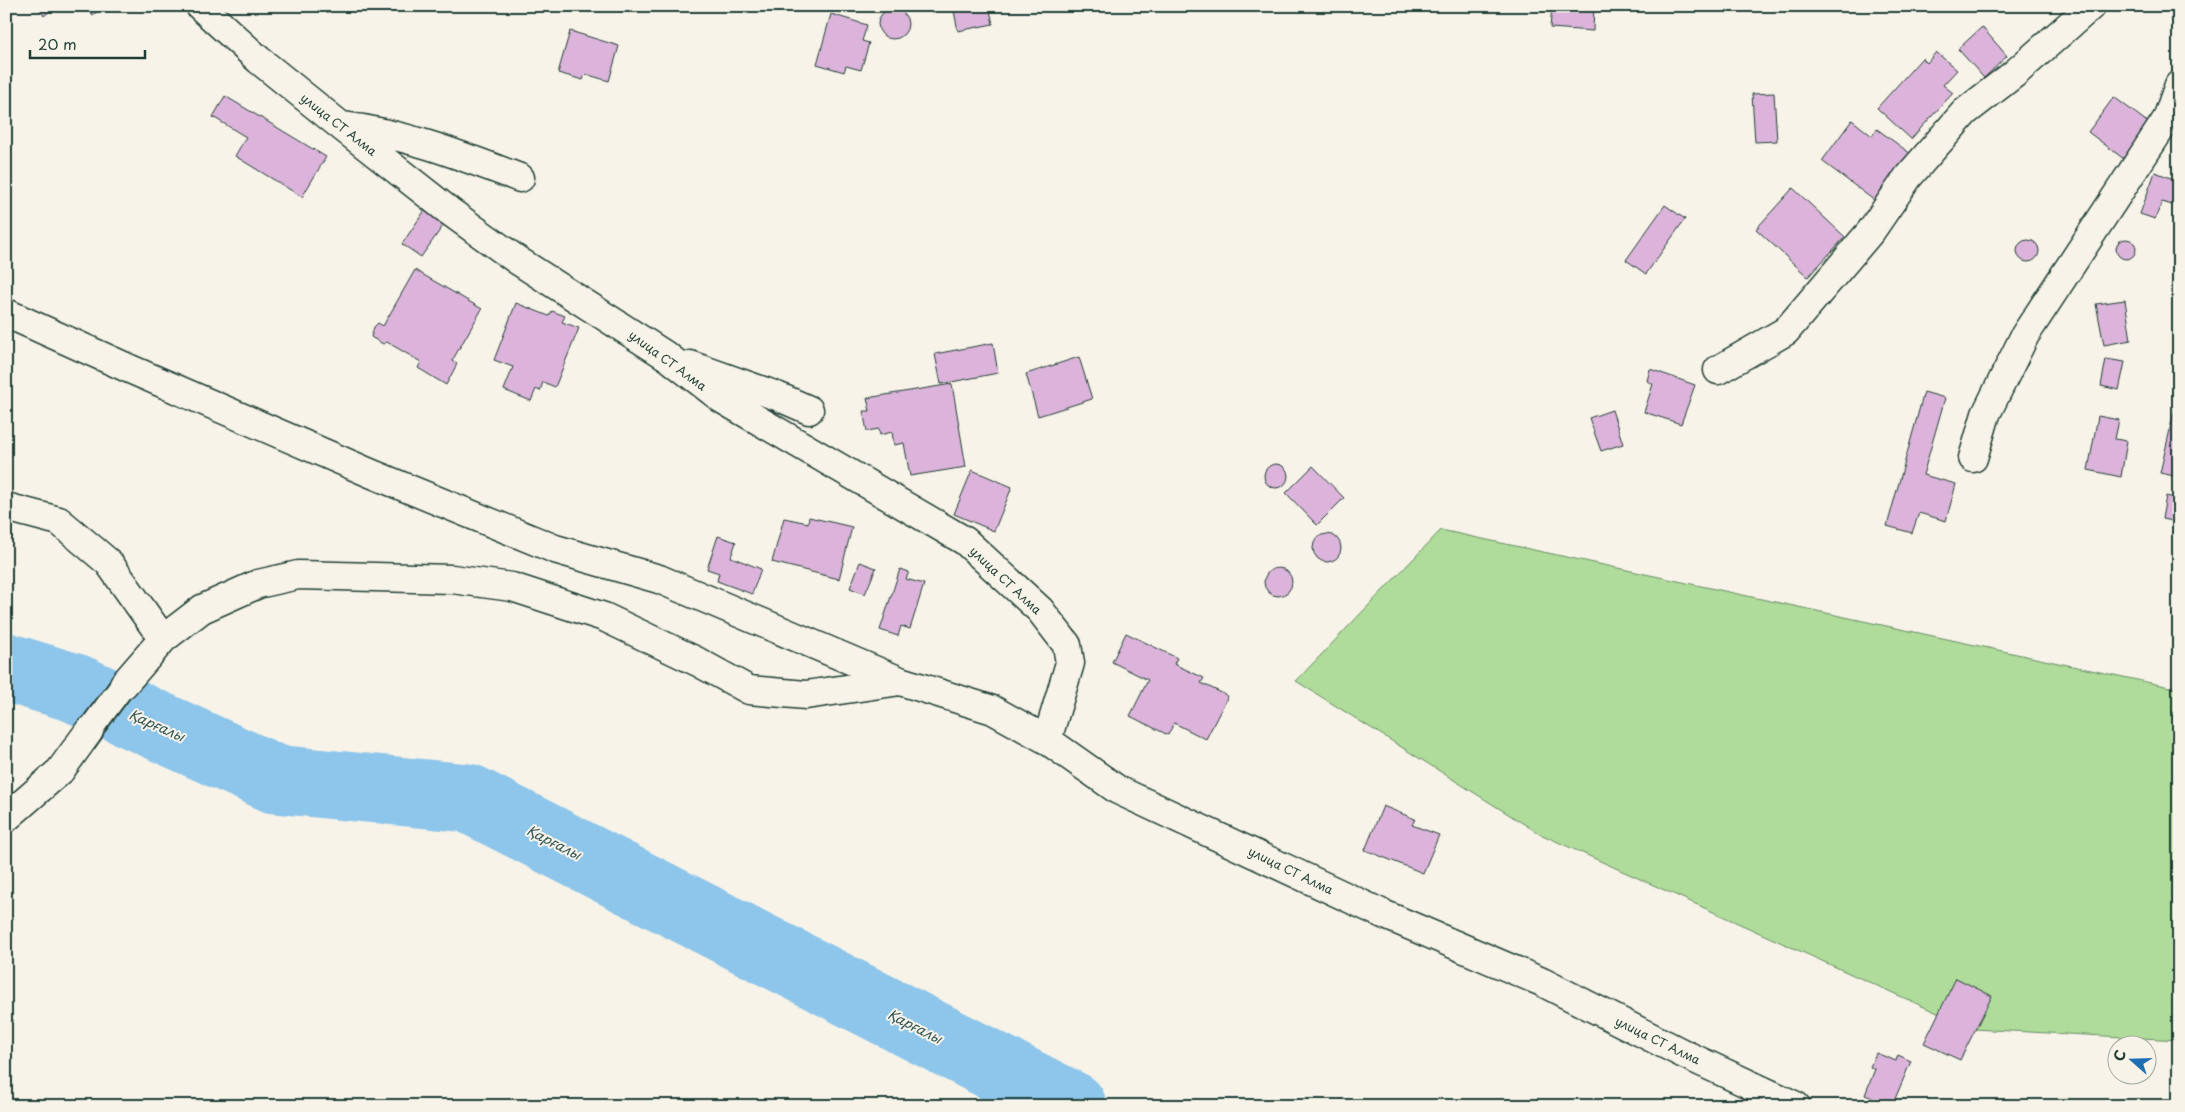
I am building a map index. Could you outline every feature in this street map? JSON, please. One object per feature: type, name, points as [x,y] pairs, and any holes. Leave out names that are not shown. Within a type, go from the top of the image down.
[{"type":"street","name":"улица СТ Алма","points":[[200,6],[259,60],[341,126],[448,211],[518,260],[668,357],[722,399],[965,541],[1040,610],[1067,645],[1070,663],[1047,740],[1118,790],[1383,914],[1542,982],[1684,1054],[1796,1106]]},
{"type":"street","points":[[1718,370],[1786,331],[1871,231],[1908,177],[1965,112],[2014,74],[2091,6]]},
{"type":"street","points":[[1973,458],[1986,414],[2025,334],[2167,119],[2179,85]]},
{"type":"street","points":[[341,126],[372,130],[432,145],[520,178]]},
{"type":"street","points":[[6,312],[130,369],[370,473],[555,548],[659,579],[900,681],[993,710],[1047,740]]},
{"type":"street","points":[[668,357],[777,396],[810,410]]},
{"type":"street","points":[[6,508],[59,521],[109,563],[163,639]]},
{"type":"street","points":[[124,684],[163,639],[202,609],[258,584],[298,575],[452,579],[512,587],[604,617],[698,662],[749,690],[806,695],[900,681]]},
{"type":"street","points":[[6,818],[60,770],[89,731]]},
{"type":"lane","points":[[89,731],[124,684]]},
{"type":"green space","points":[[1441,530],[2179,689],[2179,1040],[2158,1039],[2158,1034],[2108,1034],[2108,1036],[1973,1029],[1540,834],[1296,681]]},
{"type":"building","points":[[37,6],[56,6],[44,16]]},
{"type":"building","points":[[86,6],[104,6],[93,15]]},
{"type":"building","points":[[953,6],[989,6],[993,24],[958,31]]},
{"type":"building","points":[[1552,6],[1594,6],[1593,31],[1550,28]]},
{"type":"building","points":[[893,9],[904,13],[908,24],[904,35],[893,39],[882,35],[878,24],[882,13]]},
{"type":"building","points":[[831,14],[867,25],[862,41],[869,43],[861,70],[846,66],[844,72],[817,64]]},
{"type":"building","points":[[1982,27],[2007,56],[1984,78],[1958,49]]},
{"type":"building","points":[[570,31],[619,46],[609,81],[585,74],[583,80],[558,73]]},
{"type":"building","points":[[1936,52],[1957,70],[1943,85],[1953,93],[1911,139],[1877,108],[1922,58],[1927,63]]},
{"type":"building","points":[[1774,93],[1777,141],[1755,142],[1752,94]]},
{"type":"building","points":[[225,96],[326,157],[302,197],[235,156],[246,137],[213,117]]},
{"type":"building","points":[[2114,97],[2150,124],[2124,159],[2088,132]]},
{"type":"building","points":[[1852,120],[1872,136],[1877,129],[1911,154],[1875,201],[1822,161]]},
{"type":"building","points":[[2155,172],[2179,181],[2179,188],[2172,205],[2162,202],[2155,219],[2140,214]]},
{"type":"building","points":[[1793,188],[1845,237],[1808,277],[1756,229]]},
{"type":"building","points":[[1665,205],[1685,219],[1646,274],[1626,260]]},
{"type":"building","points":[[425,210],[445,223],[421,257],[402,244]]},
{"type":"building","points":[[2126,239],[2133,242],[2136,249],[2133,256],[2126,259],[2119,256],[2116,249],[2119,242]]},
{"type":"building","points":[[2028,240],[2036,243],[2039,251],[2036,259],[2028,262],[2020,259],[2017,251],[2020,243]]},
{"type":"building","points":[[415,270],[482,309],[452,361],[457,364],[446,385],[418,368],[421,362],[387,342],[383,344],[371,337],[374,327],[378,323],[383,326]]},
{"type":"building","points":[[2125,300],[2131,340],[2104,345],[2096,304]]},
{"type":"building","points":[[516,303],[549,316],[552,311],[565,316],[562,322],[579,328],[555,387],[543,382],[540,391],[536,389],[531,401],[504,390],[513,367],[494,360]]},
{"type":"building","points":[[993,343],[998,373],[941,384],[935,354]]},
{"type":"building","points":[[1079,357],[1092,399],[1038,416],[1026,374]]},
{"type":"building","points":[[2106,359],[2125,362],[2119,390],[2101,386]]},
{"type":"building","points":[[1650,369],[1695,385],[1681,424],[1644,412],[1653,384],[1647,381]]},
{"type":"building","points":[[952,384],[966,467],[910,476],[904,443],[894,445],[892,432],[880,435],[879,429],[867,431],[863,411],[870,411],[867,398]]},
{"type":"building","points":[[1924,392],[1945,398],[1923,475],[1956,484],[1946,521],[1919,513],[1912,533],[1887,526]]},
{"type":"building","points":[[2177,399],[2179,399],[2179,477],[2160,473]]},
{"type":"building","points":[[1612,410],[1623,444],[1601,451],[1589,418]]},
{"type":"building","points":[[2098,416],[2119,420],[2115,439],[2127,441],[2121,477],[2088,470]]},
{"type":"building","points":[[1276,464],[1285,467],[1288,476],[1285,485],[1276,488],[1267,485],[1264,476],[1267,467]]},
{"type":"building","points":[[1313,466],[1344,498],[1317,525],[1286,493]]},
{"type":"building","points":[[972,470],[1012,487],[994,531],[954,514]]},
{"type":"building","points":[[2166,496],[2179,499],[2179,522],[2162,519]]},
{"type":"building","points":[[809,517],[852,527],[839,579],[772,562],[784,518],[808,523]]},
{"type":"building","points":[[1327,534],[1337,538],[1341,548],[1337,558],[1327,562],[1317,558],[1313,548],[1317,538]]},
{"type":"building","points":[[718,536],[736,542],[731,557],[761,569],[752,594],[717,581],[719,573],[707,569]]},
{"type":"building","points":[[860,562],[876,568],[865,594],[850,588]]},
{"type":"building","points":[[1278,568],[1288,572],[1292,582],[1288,592],[1278,596],[1268,592],[1264,582],[1268,572]]},
{"type":"building","points":[[900,569],[909,572],[906,579],[924,584],[910,629],[901,626],[898,636],[880,630]]},
{"type":"building","points":[[1126,633],[1177,658],[1174,664],[1204,678],[1201,683],[1228,696],[1206,739],[1174,723],[1168,735],[1130,716],[1148,680],[1112,662]]},
{"type":"building","points":[[1383,806],[1415,819],[1412,825],[1439,835],[1423,873],[1365,850]]},
{"type":"building","points":[[1956,978],[1992,996],[1960,1060],[1924,1043]]},
{"type":"building","points":[[1876,1053],[1896,1061],[1898,1055],[1911,1061],[1892,1106],[1865,1095],[1875,1069],[1870,1067]]},
{"type":"waterway","name":"Қарғалы","points":[[6,667],[75,688],[275,779],[468,798],[1072,1106]]}]
